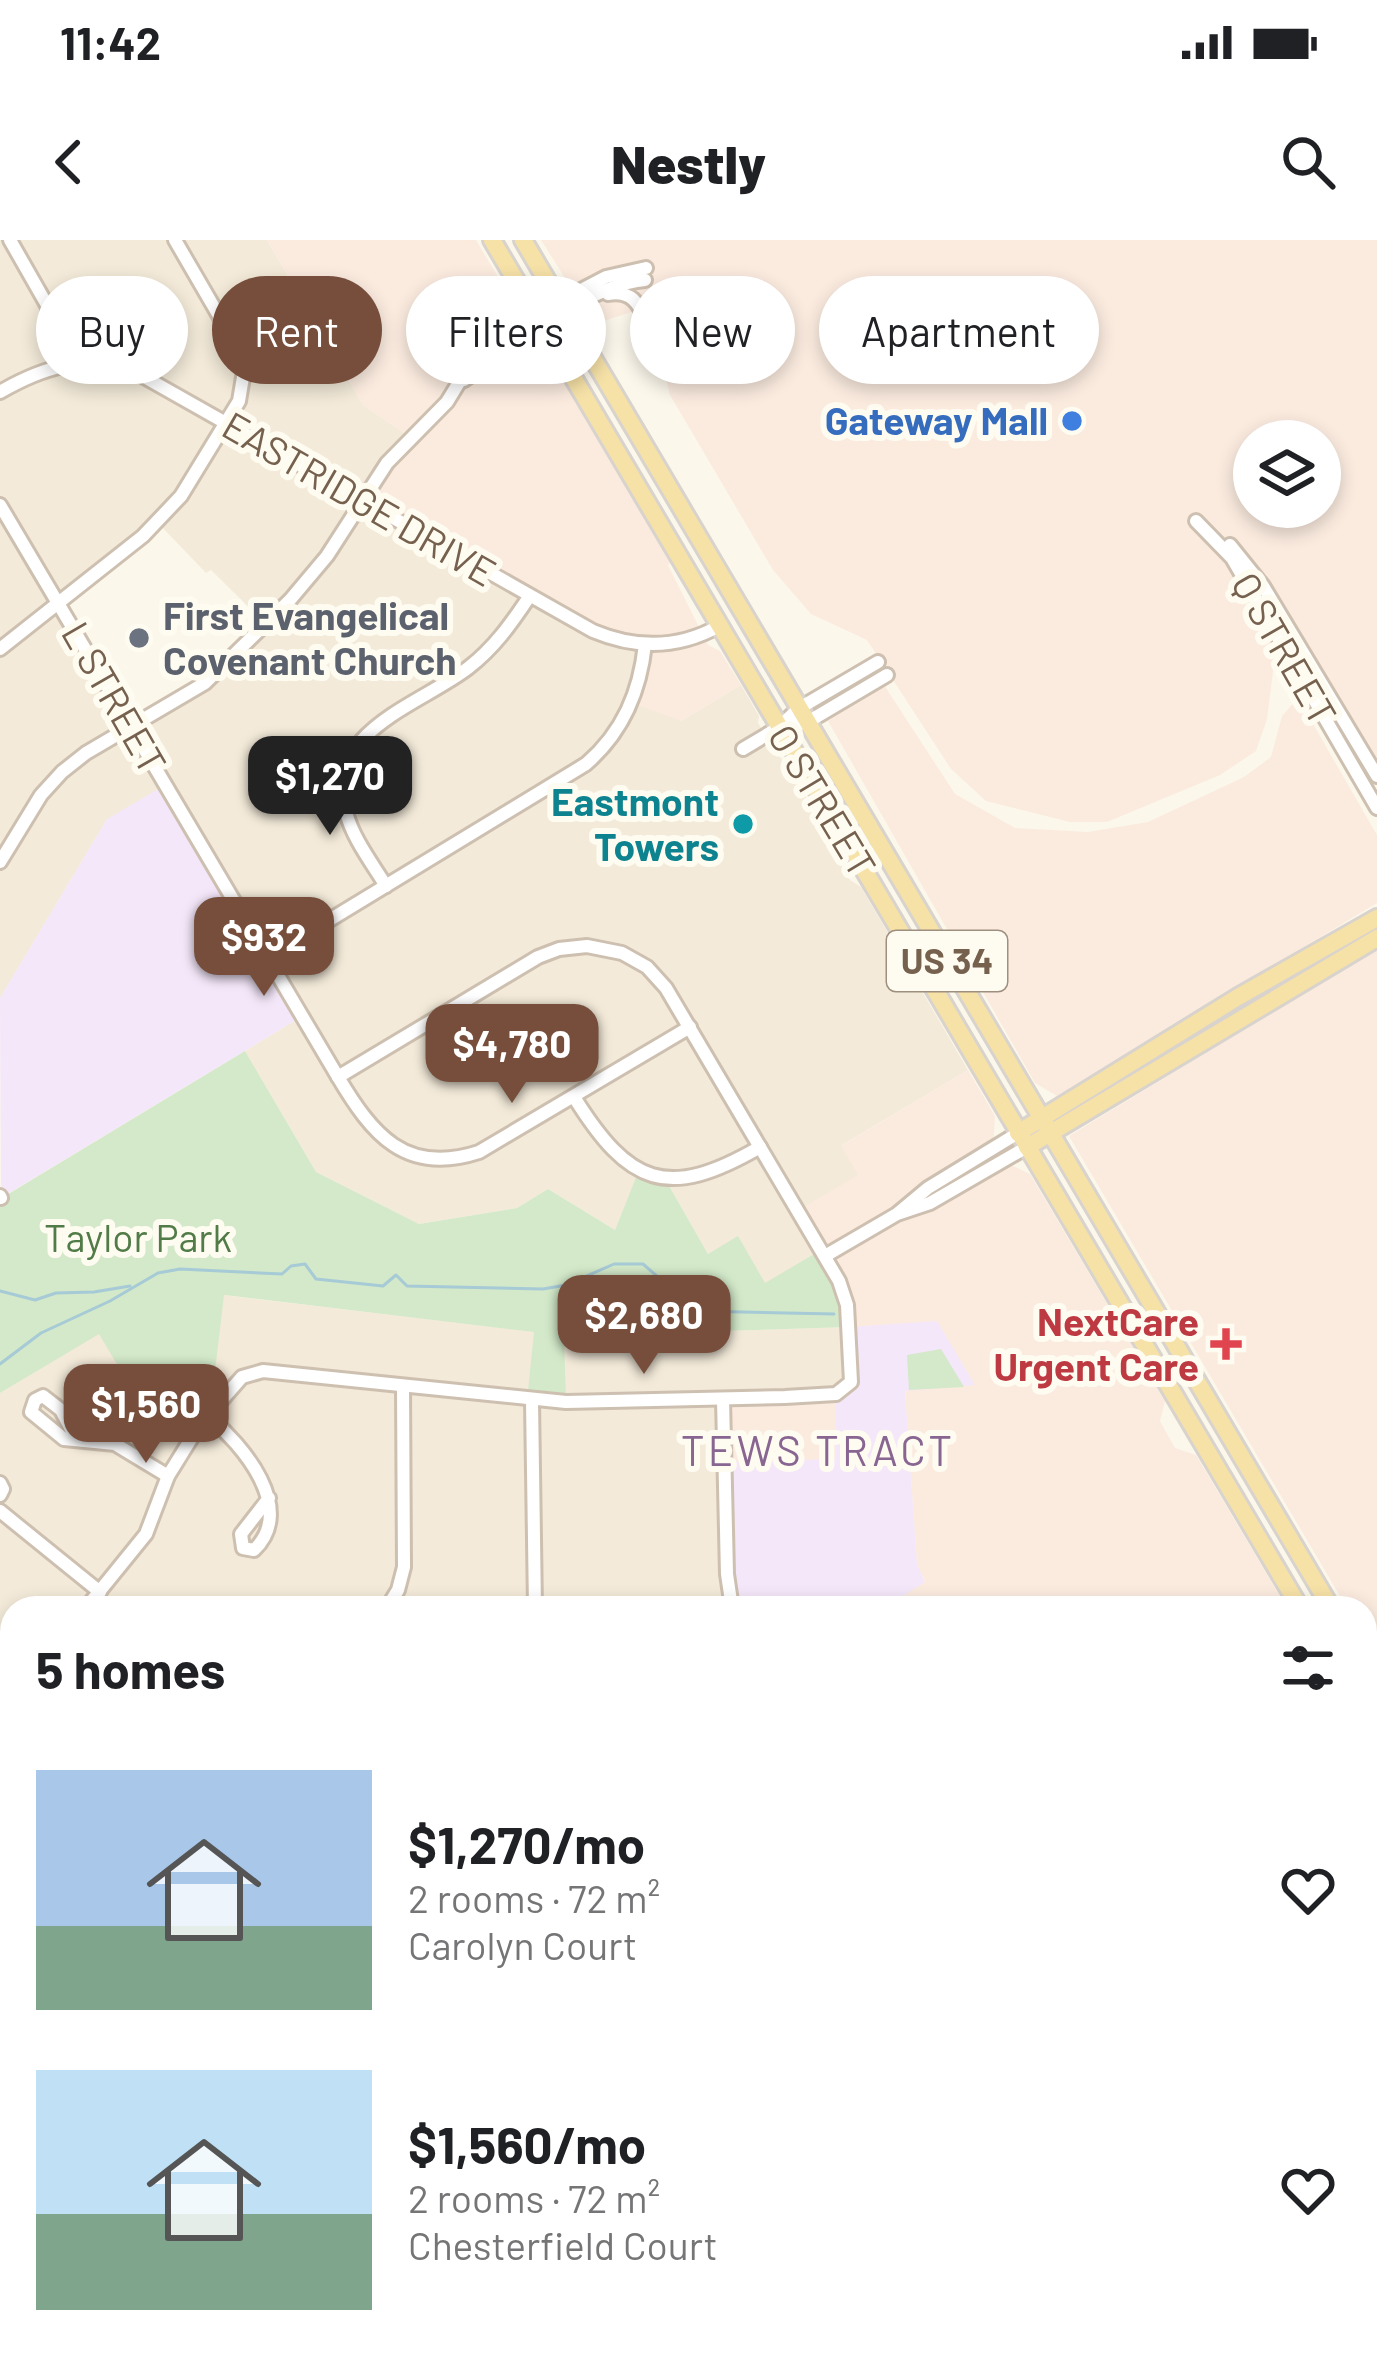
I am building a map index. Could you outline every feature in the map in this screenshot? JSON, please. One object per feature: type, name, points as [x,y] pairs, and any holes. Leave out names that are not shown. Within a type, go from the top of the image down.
[{"type":"main road","name":"O STREET","points":[[492,240],[514,276]]},
{"type":"main road","name":"O STREET","points":[[524,240],[545,276]]},
{"type":"main road","name":"O STREET","points":[[606,380],[1324,1596]]},
{"type":"main road","name":"O STREET","points":[[578,384],[1293,1596]]},
{"type":"main road","points":[[1045,1127],[1377,918]]},
{"type":"main road","points":[[1022,1140],[1377,938]]},
{"type":"main road","points":[[1240,1020],[1248,1003],[1286,979],[1306,959]]},
{"type":"street","points":[[10,240],[36,285]]},
{"type":"street","points":[[0,650],[164,517],[189,486],[242,393],[240,352],[175,240]]},
{"type":"street","points":[[606,277],[645,274],[606,292]]},
{"type":"street","name":"EASTRIDGE DRIVE","points":[[0,392],[36,372]]},
{"type":"street","name":"EASTRIDGE DRIVE","points":[[160,384],[604,636],[645,644],[680,643],[719,626]]},
{"type":"street","points":[[0,862],[54,779],[86,753],[218,673],[304,584],[393,456],[437,414],[460,384]]},
{"type":"street","name":"L STREET","points":[[0,505],[363,1119],[382,1138],[403,1151],[434,1159],[479,1152],[690,1028]]},
{"type":"street","name":"Q STREET","points":[[1377,776],[1250,567],[1234,548],[1196,521],[1232,558],[1377,808]]},
{"type":"street","points":[[386,886],[345,809],[343,784],[352,752],[377,724],[476,662],[506,631],[529,597]]},
{"type":"street","points":[[267,958],[594,757],[615,734],[632,703],[645,644]]},
{"type":"street","points":[[802,716],[878,662]]},
{"type":"street","points":[[743,748],[887,675]]},
{"type":"street","points":[[96,1596],[146,1534],[168,1476],[208,1416],[242,1377],[272,1370],[532,1401],[723,1400],[836,1394],[848,1387],[853,1372],[846,1300],[825,1256],[662,982],[641,963],[608,949],[573,946],[538,957],[338,1077]]},
{"type":"street","points":[[574,1097],[610,1150],[656,1176],[697,1177],[760,1147]]},
{"type":"street","points":[[825,1256],[897,1214],[908,1201],[1022,1140]]},
{"type":"street","points":[[394,1596],[404,1567],[403,1386]]},
{"type":"street","points":[[723,1400],[730,1596]]},
{"type":"street","points":[[532,1401],[535,1596]]},
{"type":"street","points":[[208,1416],[230,1436],[269,1498]]},
{"type":"street","points":[[75,1437],[115,1444],[168,1476]]},
{"type":"street","points":[[0,1483],[0,1495]]},
{"type":"street","points":[[0,1510],[100,1592]]},
{"type":"shaded area","points":[[0,240],[267,240],[288,276],[212,276],[212,384],[351,384],[363,405],[410,437],[645,644],[681,721],[741,685],[759,716],[758,723],[814,809],[823,835],[850,880],[861,887],[968,1070],[842,1145],[858,1174],[821,1250],[765,1284],[738,1237],[708,1254],[664,1177],[639,1171],[615,1230],[548,1189],[517,1208],[419,1224],[316,1172],[245,1051],[301,1017],[107,819],[0,998]],"holes":[[[158,523],[206,573],[211,570],[266,624],[198,688],[132,726],[58,603]]]},
{"type":"shaded area","points":[[267,240],[476,240],[497,276],[406,276],[406,384],[565,384],[671,562],[668,565],[708,645],[720,651],[741,685],[681,721],[632,703],[645,644],[614,639],[363,500],[410,437],[363,405],[351,384],[382,384],[382,276],[288,276]]},
{"type":"shaded area","name":"Gateway Mall","points":[[541,240],[1377,240],[1377,763],[1294,624],[1275,656],[1267,719],[1256,751],[1220,775],[1107,822],[1070,822],[986,801],[951,769],[867,640],[811,614],[773,570],[670,395],[667,384],[795,384],[795,276],[630,276],[630,313],[606,320],[606,276],[564,276]]},
{"type":"shaded area","points":[[884,685],[955,794],[1015,828],[1088,832],[1148,822],[1244,777],[1271,757],[1282,716],[1298,698],[1377,835],[1377,903],[1057,1096],[1035,1083],[828,721]]},
{"type":"shaded area","points":[[165,785],[301,1017],[1,1198],[0,998],[107,819]]},
{"type":"shaded area","points":[[1377,949],[1377,1596],[1340,1596],[1069,1136]]},
{"type":"shaded area","points":[[968,1070],[995,1116],[993,1150],[899,1212],[1003,1161],[1030,1174],[1165,1401],[1160,1421],[1175,1448],[1196,1455],[1280,1596],[902,1596],[925,1581],[917,1565],[905,1390],[849,1327],[797,1211],[858,1175],[841,1146]]},
{"type":"shaded area","points":[[223,1295],[535,1332],[527,1399],[563,1336],[849,1327],[845,1390],[785,1397],[735,1596],[0,1596],[0,1393],[99,1333]]},
{"type":"shaded area","points":[[937,1321],[975,1385],[905,1391],[917,1564],[925,1582],[903,1596],[731,1596],[724,1462],[836,1459],[836,1394],[845,1390],[849,1327]]},
{"type":"shaded area","points":[[836,1394],[837,1460],[724,1462],[723,1399]]},
{"type":"green space","name":"Taylor Park","points":[[245,1051],[316,1172],[419,1224],[517,1208],[548,1189],[615,1230],[639,1170],[664,1177],[708,1254],[738,1236],[765,1283],[821,1250],[839,1281],[849,1327],[564,1336],[566,1402],[527,1400],[534,1332],[224,1295],[214,1379],[124,1376],[99,1334],[0,1393],[0,1199]]},
{"type":"green space","points":[[941,1349],[964,1387],[909,1390],[907,1355]]},
{"type":"waterway","points":[[0,1364],[41,1333],[158,1273],[180,1269],[282,1274],[291,1266],[305,1264],[316,1279],[383,1286],[396,1275],[407,1286],[543,1289],[566,1285],[614,1264],[643,1264],[697,1311],[834,1314]]},
{"type":"waterway","points":[[0,1291],[35,1300],[56,1293],[130,1286]]},
{"type":"place","name":"Gateway Mall","points":[[1072,421]]},
{"type":"place","name":"First Evangelical Covenant Church","points":[[139,638]]},
{"type":"place","name":"Eastmont Towers","points":[[743,824]]},
{"type":"place","name":"NextCare Urgent Care","points":[[1226,1344]]},
{"type":"district","name":"TEWS TRACT","points":[[818,1451]]}]
